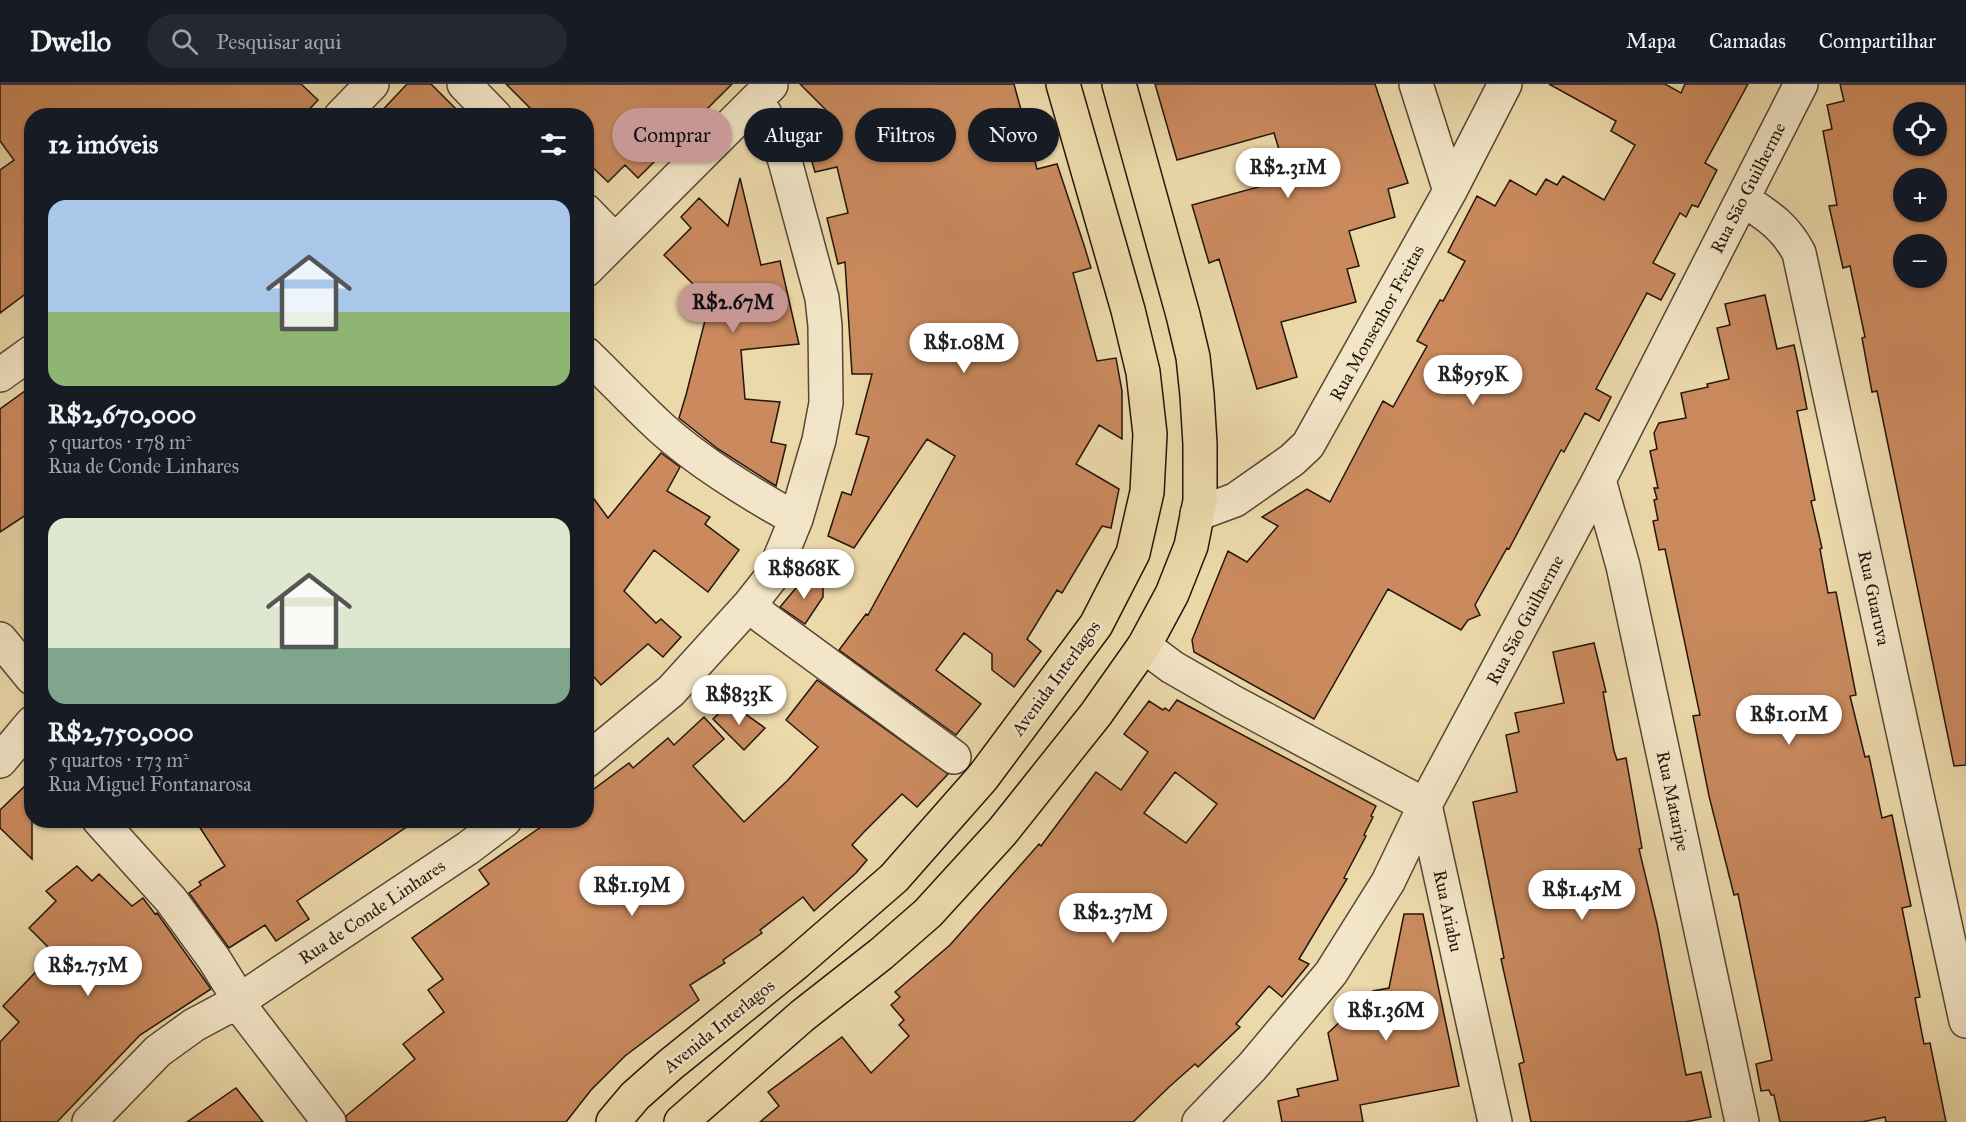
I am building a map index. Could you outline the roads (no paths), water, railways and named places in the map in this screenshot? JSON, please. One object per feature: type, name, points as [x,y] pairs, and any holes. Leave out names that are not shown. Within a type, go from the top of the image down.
[{"type":"main road","name":"Avenida Interlagos","points":[[614,1122],[635,1096],[670,1065],[795,964],[894,878],[982,777],[1096,625],[1133,553],[1147,492],[1150,434],[1143,372],[1128,310],[1063,84]]},
{"type":"main road","points":[[681,1122],[802,1016],[881,954],[928,913],[1002,832],[1096,714],[1144,646],[1172,594],[1191,546],[1200,501],[1200,438],[1192,357],[1177,292],[1119,84]]},
{"type":"street","points":[[349,108],[372,84]]},
{"type":"street","points":[[464,84],[487,108]]},
{"type":"street","points":[[1416,84],[1450,191]]},
{"type":"street","name":"Rua Monsenhor Freitas","points":[[1197,514],[1235,500],[1308,446],[1450,191],[1505,84]]},
{"type":"street","name":"Rua São Guilherme","points":[[1198,1122],[1230,1108],[1252,1067],[1331,973],[1388,882],[1425,805],[1599,480],[1801,84]]},
{"type":"street","points":[[594,262],[765,92],[822,298],[825,326],[826,402],[819,440],[796,519],[773,575],[750,604],[671,691],[594,754]]},
{"type":"street","name":"Rua Guaruva","points":[[1743,199],[1779,224],[1799,253],[1966,1021]]},
{"type":"street","points":[[594,219],[615,241]]},
{"type":"street","points":[[0,375],[24,357]]},
{"type":"street","points":[[594,362],[671,436],[762,500],[796,519]]},
{"type":"street","name":"Rua Mataripe","points":[[1599,480],[1623,566],[1742,1122]]},
{"type":"street","points":[[750,604],[772,623],[954,757]]},
{"type":"street","points":[[0,639],[24,668]]},
{"type":"street","points":[[1144,646],[1172,667],[1233,702],[1425,805]]},
{"type":"street","points":[[0,761],[24,738]]},
{"type":"street","name":"Rua Ariabu","points":[[1425,805],[1495,1122]]},
{"type":"street","points":[[106,828],[171,900],[214,959],[232,988],[237,1002],[329,1122]]},
{"type":"street","name":"Rua de Conde Linhares","points":[[89,1122],[158,1051],[194,1025],[237,1002],[494,828]]}]
